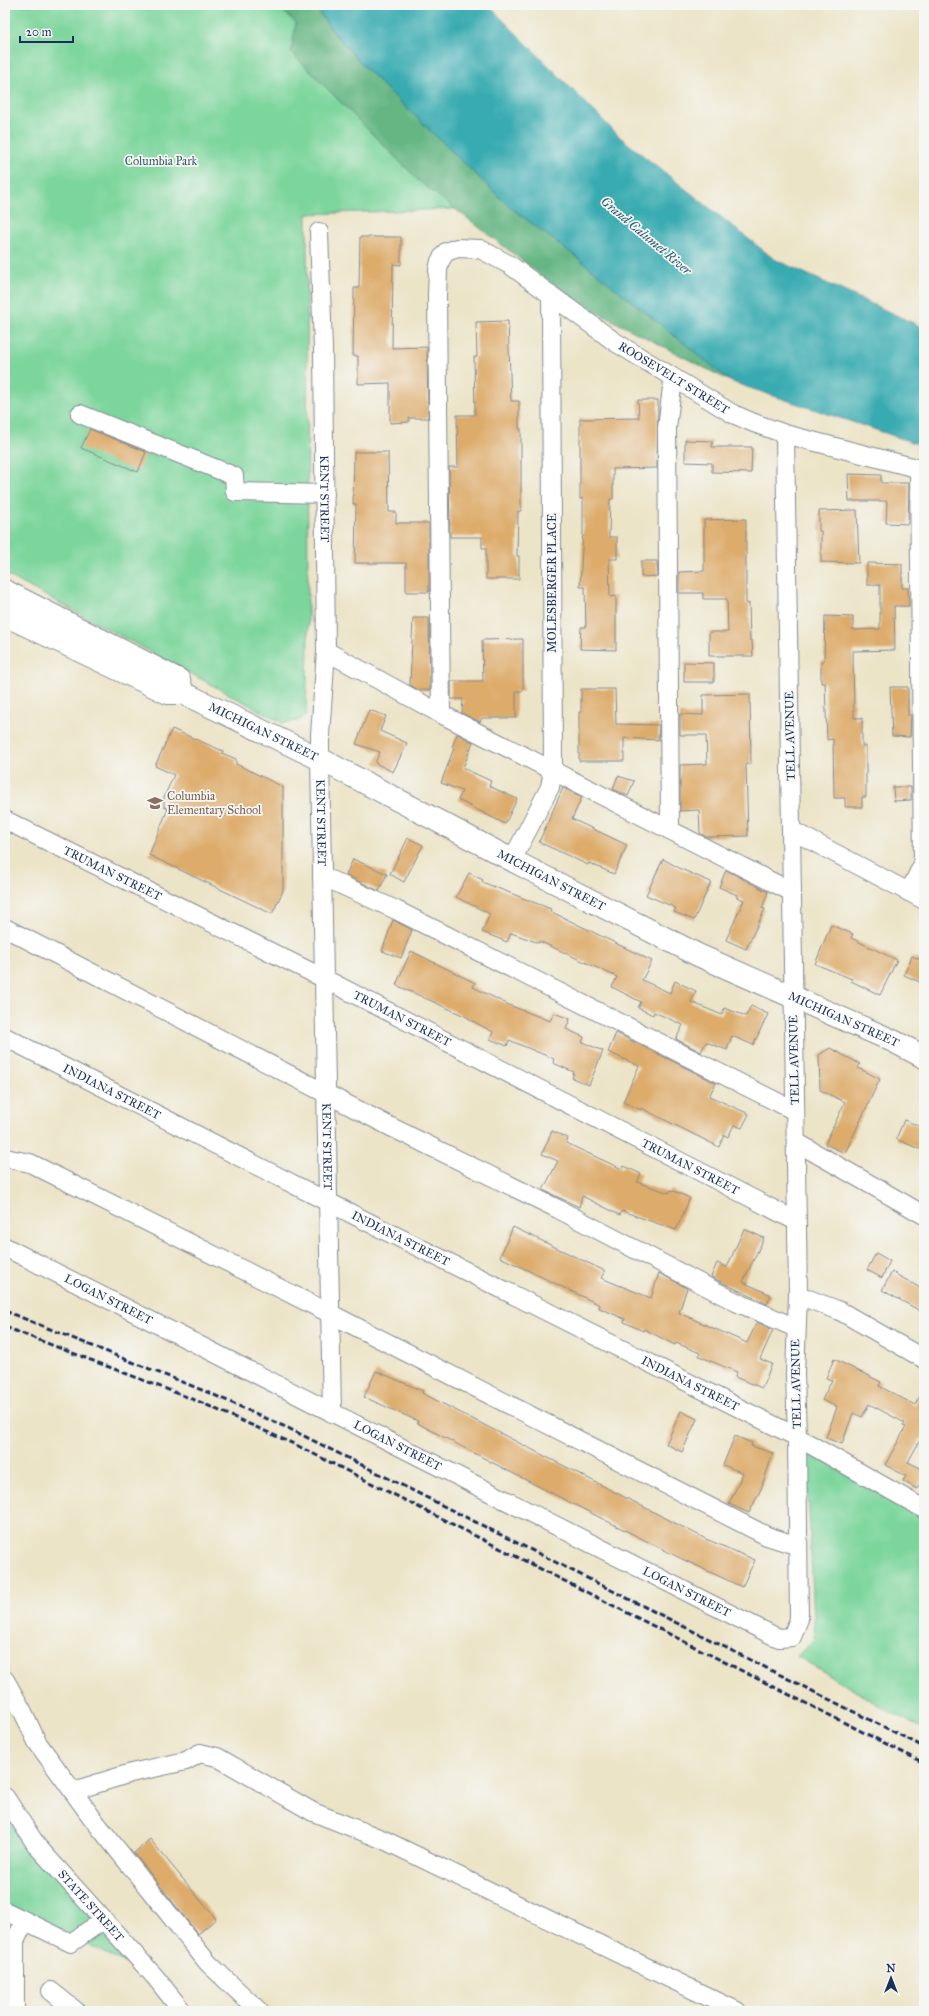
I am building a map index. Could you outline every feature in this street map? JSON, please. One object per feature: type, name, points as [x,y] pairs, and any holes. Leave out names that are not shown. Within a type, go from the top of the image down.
[{"type":"main road","points":[[5,591],[179,680],[184,693]]},
{"type":"main road","name":"MICHIGAN STREET","points":[[5,615],[168,693],[184,693],[320,759],[512,860],[698,955],[794,996],[924,1057]]},
{"type":"street","name":"KENT STREET","points":[[319,232],[323,349],[326,651],[320,735],[320,759],[323,978],[328,1202],[330,1223],[332,1413]]},
{"type":"street","name":"ROOSEVELT STREET","points":[[442,714],[437,295],[438,270],[440,261],[446,252],[457,248],[480,249],[510,266],[615,342],[673,379],[733,414],[754,424],[785,434],[921,469]]},
{"type":"street","name":"MOLESBERGER PLACE","points":[[512,860],[550,788],[553,770],[551,296]]},
{"type":"street","points":[[670,830],[667,428],[673,379]]},
{"type":"street","points":[[80,414],[234,476],[235,492],[325,494]]},
{"type":"street","name":"TELL AVENUE","points":[[785,434],[798,1295],[795,1374],[797,1437],[798,1619],[792,1637]]},
{"type":"street","points":[[791,830],[916,896],[923,864],[921,469]]},
{"type":"street","points":[[326,651],[442,714],[792,892]]},
{"type":"street","name":"TRUMAN STREET","points":[[7,822],[323,978],[796,1221]]},
{"type":"street","points":[[322,876],[396,910],[795,1111]]},
{"type":"street","points":[[5,928],[326,1093],[390,1128],[558,1209],[736,1302],[796,1328]]},
{"type":"street","name":"INDIANA STREET","points":[[5,1038],[797,1437],[924,1509]]},
{"type":"street","points":[[796,1142],[924,1215]]},
{"type":"street","points":[[5,1158],[30,1163],[767,1536],[798,1546]]},
{"type":"street","name":"LOGAN STREET","points":[[5,1247],[772,1635],[779,1638],[792,1637]]},
{"type":"street","points":[[798,1295],[840,1311],[924,1360]]},
{"type":"street","points":[[5,1680],[38,1742],[73,1790],[208,1964],[259,2011]]},
{"type":"street","points":[[73,1790],[137,1771],[186,1761],[200,1753],[217,1758],[313,1812],[384,1840],[737,2011]]},
{"type":"street","name":"STATE STREET","points":[[5,1797],[38,1846],[156,1978],[182,2011]]},
{"type":"street","points":[[5,1911],[72,1943],[103,1920]]},
{"type":"street","points":[[15,2011],[15,1941],[24,1921]]},
{"type":"street","points":[[51,1991],[76,2011]]},
{"type":"green space","name":"Columbia Park","points":[[5,5],[314,5],[333,32],[366,69],[510,207],[307,214],[308,646],[306,716],[298,721],[283,723],[5,574]]},
{"type":"green space","points":[[277,5],[314,5],[333,32],[366,69],[510,207],[579,259],[732,382],[573,300],[419,181],[291,52],[296,23]]},
{"type":"green space","points":[[806,1452],[924,1518],[924,1729],[892,1713],[797,1656],[815,1638]]},
{"type":"green space","points":[[5,1797],[156,1978],[5,1904]]},
{"type":"water","name":"Grand Calumet River","points":[[314,5],[488,5],[621,138],[774,259],[924,328],[924,446],[732,382],[579,259],[510,207],[366,69],[333,32]]},
{"type":"building","points":[[360,237],[401,237],[401,265],[393,264],[392,348],[427,347],[428,418],[409,418],[409,422],[390,423],[390,383],[358,384],[358,356],[353,356],[354,288],[359,288]]},
{"type":"building","points":[[508,321],[511,401],[519,401],[519,429],[521,429],[521,511],[518,511],[517,556],[519,556],[519,579],[486,579],[486,548],[482,548],[482,537],[450,537],[449,467],[458,467],[457,415],[475,415],[474,357],[477,357],[476,322]]},
{"type":"building","points":[[638,400],[658,400],[657,468],[613,469],[613,499],[610,499],[609,537],[617,537],[617,559],[609,559],[610,597],[616,596],[616,650],[580,649],[581,627],[586,627],[585,587],[580,587],[583,499],[580,499],[580,419],[639,418]]},
{"type":"building","points":[[90,429],[146,452],[138,472],[81,448]]},
{"type":"building","points":[[685,440],[712,441],[712,447],[752,447],[751,473],[712,472],[712,463],[685,462]]},
{"type":"building","points":[[354,452],[388,452],[389,512],[396,512],[396,523],[429,523],[429,592],[406,592],[406,563],[355,563],[356,504],[353,504]]},
{"type":"building","points":[[848,474],[881,475],[881,483],[909,483],[908,524],[886,523],[887,501],[849,501]]},
{"type":"building","points":[[857,510],[859,563],[821,562],[821,531],[819,531],[819,511]]},
{"type":"building","points":[[746,519],[746,604],[749,603],[750,641],[752,641],[753,656],[709,656],[709,632],[728,632],[727,599],[703,599],[703,593],[679,593],[679,572],[704,571],[704,520]]},
{"type":"building","points":[[641,561],[657,561],[658,576],[641,577]]},
{"type":"building","points":[[867,563],[902,564],[902,588],[908,588],[909,606],[894,606],[895,650],[853,651],[854,718],[862,718],[862,746],[866,746],[866,797],[862,797],[862,807],[845,807],[845,798],[834,798],[833,739],[827,740],[825,683],[821,683],[821,661],[824,661],[825,616],[853,617],[853,630],[880,629],[880,585],[867,585]]},
{"type":"building","points":[[413,618],[429,618],[430,690],[418,690],[410,685]]},
{"type":"building","points":[[523,639],[523,691],[516,691],[516,718],[482,718],[480,722],[462,713],[463,699],[451,699],[451,681],[483,681],[482,640]]},
{"type":"building","points":[[684,662],[714,663],[714,682],[684,682]]},
{"type":"building","points":[[890,687],[908,687],[908,715],[911,715],[910,737],[892,736]]},
{"type":"building","points":[[581,689],[615,689],[616,724],[659,725],[658,740],[624,738],[624,761],[579,761],[579,712],[581,712]]},
{"type":"building","points":[[750,694],[751,764],[746,764],[748,836],[706,837],[700,833],[699,810],[680,811],[680,765],[707,764],[706,735],[680,735],[680,714],[703,715],[703,695]]},
{"type":"building","points":[[369,710],[386,716],[380,731],[407,743],[393,772],[375,763],[380,752],[356,744]]},
{"type":"building","points":[[172,729],[223,751],[222,753],[236,759],[236,764],[283,787],[283,891],[272,914],[149,855],[168,809],[164,807],[164,797],[174,775],[155,766]]},
{"type":"building","points":[[457,734],[473,742],[463,768],[491,781],[489,786],[517,799],[505,824],[458,800],[462,791],[441,783],[454,748],[452,747]]},
{"type":"building","points":[[618,776],[634,781],[628,796],[613,789]]},
{"type":"building","points":[[893,787],[911,787],[911,800],[894,801]]},
{"type":"building","points":[[563,788],[582,797],[572,819],[627,845],[614,874],[589,863],[588,865],[539,842]]},
{"type":"building","points":[[408,838],[423,845],[404,882],[390,874]]},
{"type":"building","points":[[353,859],[387,874],[379,891],[346,875]]},
{"type":"building","points":[[663,859],[681,869],[711,882],[694,920],[674,912],[676,908],[646,895]]},
{"type":"building","points":[[726,870],[768,892],[762,908],[765,909],[746,949],[726,940],[744,900],[736,897],[737,895],[719,887]]},
{"type":"building","points":[[469,873],[483,880],[482,882],[551,909],[550,911],[652,961],[642,980],[670,993],[675,981],[696,991],[691,1002],[722,1015],[724,1008],[746,1016],[751,1006],[768,1014],[753,1045],[732,1036],[727,1050],[706,1042],[701,1052],[676,1039],[683,1025],[654,1012],[653,1015],[638,1008],[641,1002],[612,987],[617,977],[539,941],[539,943],[511,933],[507,942],[482,932],[490,914],[456,897]]},
{"type":"building","points":[[393,920],[412,930],[401,958],[382,951]]},
{"type":"building","points":[[831,925],[853,934],[851,938],[897,960],[880,995],[851,981],[852,979],[815,964]]},
{"type":"building","points":[[411,951],[475,983],[473,987],[509,1005],[550,1021],[554,1013],[570,1019],[566,1029],[584,1037],[582,1042],[603,1051],[589,1085],[572,1078],[574,1072],[553,1063],[554,1059],[509,1040],[507,1046],[490,1039],[493,1032],[469,1018],[396,985]]},
{"type":"building","points":[[912,956],[924,961],[924,984],[904,975]]},
{"type":"building","points":[[616,1033],[716,1083],[709,1096],[749,1114],[742,1128],[734,1125],[728,1137],[724,1135],[719,1147],[641,1108],[641,1110],[623,1102],[639,1066],[608,1052]]},
{"type":"building","points":[[830,1048],[860,1064],[858,1068],[880,1079],[845,1153],[825,1144],[845,1102],[820,1090],[819,1055]]},
{"type":"building","points":[[904,1120],[924,1128],[924,1151],[896,1139]]},
{"type":"building","points":[[552,1131],[568,1138],[566,1143],[622,1169],[624,1166],[641,1174],[637,1182],[669,1193],[671,1190],[690,1198],[676,1230],[622,1211],[620,1215],[582,1196],[579,1207],[543,1190],[558,1161],[542,1154]]},
{"type":"building","points":[[513,1227],[605,1271],[601,1278],[651,1298],[659,1273],[687,1288],[679,1313],[747,1343],[757,1322],[773,1330],[760,1359],[772,1364],[762,1388],[735,1377],[737,1372],[699,1356],[700,1353],[676,1343],[675,1345],[644,1329],[643,1331],[624,1322],[625,1319],[599,1308],[600,1305],[500,1257]]},
{"type":"building","points":[[744,1229],[764,1238],[743,1282],[771,1295],[767,1304],[711,1277],[717,1263],[727,1267]]},
{"type":"building","points":[[876,1253],[890,1261],[882,1278],[867,1270]]},
{"type":"building","points":[[892,1272],[924,1290],[924,1313],[882,1290]]},
{"type":"building","points":[[834,1359],[881,1382],[879,1386],[915,1405],[924,1388],[924,1433],[908,1462],[924,1470],[924,1476],[917,1489],[903,1481],[906,1476],[885,1465],[906,1427],[903,1426],[905,1423],[869,1404],[862,1417],[853,1413],[842,1444],[826,1438],[837,1407],[822,1400],[832,1380],[826,1378]]},
{"type":"building","points":[[376,1371],[423,1391],[422,1393],[706,1539],[755,1560],[742,1587],[678,1557],[516,1475],[417,1423],[418,1421],[364,1397]]},
{"type":"building","points":[[681,1411],[697,1419],[682,1452],[666,1444]]},
{"type":"building","points":[[735,1436],[752,1443],[751,1446],[773,1453],[761,1489],[749,1513],[729,1504],[743,1473],[723,1465]]},
{"type":"building","points":[[150,1839],[216,1919],[198,1934],[134,1853]]},
{"type":"railway","points":[[5,1311],[212,1394],[290,1429],[924,1747]]},
{"type":"railway","points":[[5,1327],[200,1402],[296,1445],[924,1763]]},
{"type":"place","name":"Columbia Elementary School","points":[[155,803]]}]
